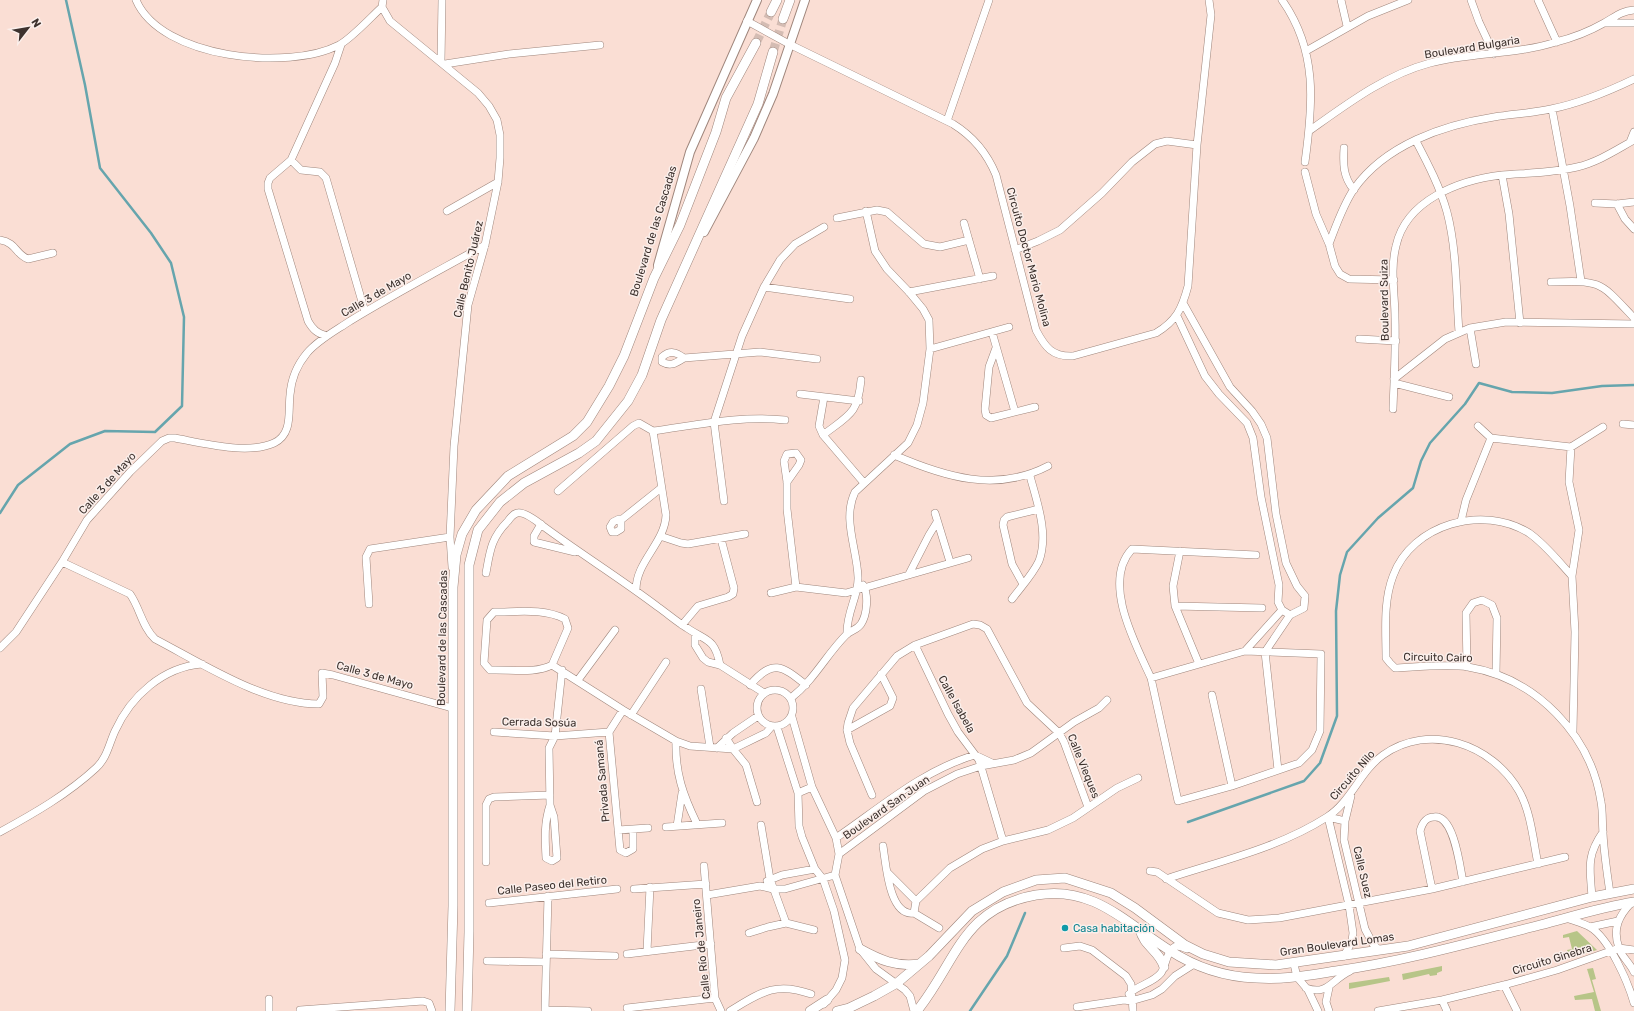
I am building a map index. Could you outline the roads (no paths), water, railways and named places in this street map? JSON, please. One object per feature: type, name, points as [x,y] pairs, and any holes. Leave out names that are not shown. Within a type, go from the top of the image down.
[{"type":"main road","points":[[771,12],[776,0]]},
{"type":"main road","points":[[783,19],[790,0]]},
{"type":"main road","points":[[654,278],[680,225],[716,132],[726,98],[756,43]]},
{"type":"main road","points":[[466,1011],[468,976],[469,565],[478,530],[487,516],[511,491],[579,453],[596,441],[610,426],[628,401],[642,374],[661,320],[691,258],[717,192],[758,104],[773,52]]},
{"type":"main road","name":"Boulevard de las Cascadas","points":[[450,1011],[453,906],[452,587],[456,554],[462,534],[476,510],[508,476],[573,436],[587,422],[597,408],[624,356],[654,278]]},
{"type":"main road","name":"Gran Boulevard Lomas","points":[[837,1011],[849,1008],[897,983],[920,964],[959,923],[986,902],[1020,885],[1036,880],[1065,878],[1110,893],[1198,952],[1229,962],[1246,964],[1294,964],[1408,946],[1592,897],[1634,889]]},
{"type":"main road","points":[[917,1011],[971,928],[1001,906],[1019,899],[1054,894],[1092,901],[1120,915],[1170,951],[1194,964],[1235,976],[1272,979],[1297,977],[1356,968],[1481,940],[1633,902]]},
{"type":"main road","points":[[1544,910],[1546,924]]},
{"type":"main road","points":[[1140,930],[1141,937],[1158,954],[1164,967]]},
{"type":"main road","points":[[860,949],[888,963],[906,966],[920,964]]},
{"type":"main road","points":[[452,973],[468,976]]},
{"type":"main road","points":[[810,1011],[827,1000]]},
{"type":"street","name":"Calle Benito Juárez","points":[[136,0],[150,20],[170,35],[191,46],[217,53],[242,57],[274,58],[319,54],[341,45],[382,3],[390,21],[478,93],[489,106],[497,120],[500,135],[498,182],[485,246],[468,305],[454,446],[450,537],[452,587]]},
{"type":"street","points":[[442,0],[443,63],[509,54],[600,45]]},
{"type":"street","name":"Boulevard de las Cascadas","points":[[654,278],[690,152],[757,0]]},
{"type":"street","points":[[691,258],[751,143],[773,94],[805,0]]},
{"type":"street","points":[[947,121],[989,0]]},
{"type":"street","name":"Circuito Doctor Mario Molina","points":[[747,21],[789,44],[947,121],[969,135],[988,157],[996,175],[1036,330],[1048,348],[1054,353],[1063,357],[1073,356],[1146,337],[1168,326],[1177,316],[1184,302],[1188,286],[1196,144],[1211,15],[1209,0]]},
{"type":"street","points":[[1282,0],[1298,29],[1306,51],[1311,88],[1309,131],[1305,162]]},
{"type":"street","points":[[1341,0],[1347,26]]},
{"type":"street","points":[[1306,51],[1347,26],[1389,6],[1406,0]]},
{"type":"street","points":[[1471,0],[1479,22],[1494,54]]},
{"type":"street","points":[[1538,0],[1557,42]]},
{"type":"street","name":"Boulevard Bulgaria","points":[[1309,131],[1392,77],[1430,63],[1494,54],[1557,42],[1605,23],[1618,14],[1634,10]]},
{"type":"street","name":"Boulevard Bulgaria","points":[[1605,23],[1634,23]]},
{"type":"street","points":[[327,336],[317,333],[312,329],[308,320],[268,190],[268,183],[270,178],[291,160],[335,63],[341,45]]},
{"type":"street","points":[[1329,244],[1354,190],[1370,171],[1384,159],[1416,141],[1428,135],[1466,122],[1552,109],[1595,96],[1634,79]]},
{"type":"street","points":[[1552,109],[1581,281]]},
{"type":"street","name":"Boulevard Suiza","points":[[1393,409],[1396,341],[1393,262],[1400,232],[1414,212],[1426,201],[1440,194],[1482,178],[1563,170],[1589,163],[1632,141],[1634,132]]},
{"type":"street","points":[[1015,250],[1060,230],[1102,193],[1132,162],[1155,144],[1167,141],[1196,144]]},
{"type":"street","points":[[1416,141],[1447,213],[1452,238],[1459,332]]},
{"type":"street","points":[[1344,148],[1344,174],[1348,183],[1354,190]]},
{"type":"street","points":[[291,160],[301,170],[320,172],[326,178],[365,312]]},
{"type":"street","points":[[1306,172],[1316,214],[1329,244],[1334,266],[1340,274],[1350,279],[1394,280]]},
{"type":"street","points":[[1502,175],[1509,214],[1520,323]]},
{"type":"street","points":[[447,211],[498,182]]},
{"type":"street","points":[[1595,202],[1616,204],[1634,202]]},
{"type":"street","points":[[1616,204],[1634,230]]},
{"type":"street","points":[[837,218],[877,210],[887,212],[924,244],[940,247],[969,240]]},
{"type":"street","points":[[791,698],[806,685],[847,634],[856,629],[864,617],[866,608],[865,588],[859,578],[848,515],[850,502],[855,492],[864,482],[908,442],[917,425],[923,403],[930,349],[929,320],[923,309],[887,269],[875,251],[866,211]]},
{"type":"street","points":[[964,223],[980,279]]},
{"type":"street","points":[[724,501],[714,422],[742,336],[764,287],[780,260],[795,244],[824,227]]},
{"type":"street","points":[[0,240],[10,242],[22,256],[28,259],[53,253]]},
{"type":"street","name":"Calle 3 de Mayo","points":[[452,708],[399,692],[322,673],[322,701],[319,704],[308,704],[251,689],[155,639],[149,634],[130,594],[62,562],[88,520],[130,472],[162,440],[169,438],[231,447],[259,447],[274,443],[283,436],[290,417],[290,395],[298,365],[307,352],[327,336],[365,312],[485,246]]},
{"type":"street","points":[[909,292],[993,276]]},
{"type":"street","points":[[1551,282],[1593,282],[1602,286],[1634,318]]},
{"type":"street","points":[[764,287],[850,299]]},
{"type":"street","points":[[1184,302],[1200,336],[1230,387],[1261,424],[1267,438],[1274,496],[1286,563],[1297,586],[1305,596],[1304,608],[1290,615],[1265,652],[1278,770]]},
{"type":"street","points":[[1177,316],[1205,376],[1219,394],[1247,423],[1253,438],[1261,497],[1279,585],[1278,602],[1282,610],[1290,615]]},
{"type":"street","points":[[1394,381],[1436,345],[1459,332],[1470,328],[1506,322],[1634,324]]},
{"type":"street","points":[[930,349],[1009,326]]},
{"type":"street","points":[[1470,328],[1476,364]]},
{"type":"street","points":[[992,332],[1016,412]]},
{"type":"street","points":[[1188,340],[1200,336]]},
{"type":"street","points":[[1359,338],[1396,341]]},
{"type":"street","points":[[996,348],[989,366],[985,409],[986,415],[991,418],[1036,407]]},
{"type":"street","points":[[684,358],[760,352],[817,359]]},
{"type":"street","points":[[823,435],[849,415],[859,401],[861,380]]},
{"type":"street","points":[[1394,381],[1449,397]]},
{"type":"street","points":[[800,394],[859,401]]},
{"type":"street","points":[[824,397],[819,426],[823,435],[864,482]]},
{"type":"street","points":[[558,491],[633,426],[640,424],[653,431],[714,422],[762,418],[785,420]]},
{"type":"street","points":[[1623,424],[1634,425]]},
{"type":"street","points":[[1478,426],[1491,438],[1570,447],[1603,427]]},
{"type":"street","points":[[636,590],[636,580],[640,569],[660,536],[666,520],[653,431]]},
{"type":"street","points":[[1461,521],[1466,500],[1491,438]]},
{"type":"street","points":[[1570,447],[1569,482],[1579,530],[1572,576]]},
{"type":"street","points":[[894,455],[940,474],[962,479],[983,480],[1030,476],[1048,466]]},
{"type":"street","points":[[1012,599],[1038,562],[1042,548],[1042,530],[1039,509],[1030,476]]},
{"type":"street","points":[[787,482],[787,509],[796,587]]},
{"type":"street","points":[[621,520],[661,488]]},
{"type":"street","points":[[1261,497],[1274,496]]},
{"type":"street","points":[[1023,584],[1012,564],[1003,525],[1004,520],[1007,517],[1039,509]]},
{"type":"street","points":[[486,573],[493,539],[513,515],[522,513],[541,524],[579,553],[636,590],[695,634],[706,638],[717,652],[720,665]]},
{"type":"street","points":[[935,513],[950,562]]},
{"type":"street","name":"Circuito Cairo","points":[[1573,731],[1575,632],[1572,576],[1540,542],[1529,533],[1500,522],[1481,519],[1461,521],[1443,527],[1424,537],[1412,547],[1393,575],[1388,593],[1386,614],[1386,658],[1395,668],[1467,667],[1496,674],[1538,696],[1573,731],[1589,762],[1597,782],[1602,803],[1603,832],[1610,893]]},
{"type":"street","points":[[909,574],[937,522]]},
{"type":"street","points":[[541,524],[534,536],[534,542],[579,553]]},
{"type":"street","points":[[660,536],[681,543],[721,539],[746,534]]},
{"type":"street","points":[[369,604],[366,557],[370,549],[450,537]]},
{"type":"street","points":[[682,625],[698,606],[728,597],[733,594],[734,588],[721,539]]},
{"type":"street","points":[[1152,678],[1245,651],[1321,654],[1320,731],[1312,750],[1299,763],[1232,786],[1178,801],[1152,678],[1128,627],[1122,603],[1120,576],[1126,556],[1132,549],[1256,554]]},
{"type":"street","points":[[1180,551],[1173,586],[1175,606],[1199,664]]},
{"type":"street","points":[[771,593],[796,587],[846,593],[968,558]]},
{"type":"street","points":[[0,648],[16,632],[62,562]]},
{"type":"street","points":[[847,634],[846,626],[859,578]]},
{"type":"street","points":[[1467,667],[1466,613],[1473,603],[1482,600],[1492,605],[1497,618],[1496,674]]},
{"type":"street","points":[[1175,606],[1262,608]]},
{"type":"street","points":[[1245,651],[1282,610]]},
{"type":"street","points":[[494,612],[544,612],[555,614],[565,619],[568,628],[552,665],[546,668],[536,669],[490,670],[486,667],[484,663],[487,620],[490,615],[494,612]]},
{"type":"street","points":[[872,794],[850,743],[847,730],[853,708],[896,656],[915,645],[973,624],[980,625],[986,629],[1027,703],[1059,733]]},
{"type":"street","points":[[578,680],[615,630]]},
{"type":"street","points":[[695,634],[695,645],[703,658],[714,665],[720,665],[750,686],[764,693]]},
{"type":"street","name":"Calle Isabela","points":[[915,645],[948,714],[958,732],[981,766],[1003,841]]},
{"type":"street","points":[[632,715],[666,662]]},
{"type":"street","points":[[0,832],[46,804],[97,768],[106,757],[124,712],[136,698],[167,674],[180,667],[202,664]]},
{"type":"street","points":[[552,665],[578,680],[623,710],[676,741],[690,746],[732,749],[766,734],[775,726],[788,722],[792,717]]},
{"type":"street","points":[[750,686],[762,672],[769,668],[780,669],[792,674],[806,685]]},
{"type":"street","points":[[550,805],[546,816],[545,830],[546,858],[552,862],[557,858],[554,818],[550,805],[549,748],[555,736],[562,670]]},
{"type":"street","points":[[847,730],[893,703],[893,698],[881,674]]},
{"type":"street","points":[[775,726],[766,724],[758,716],[756,707],[759,699],[764,693],[774,689],[783,691],[791,698],[794,707],[792,717],[812,787],[836,838],[839,854],[836,875],[860,949],[876,969],[897,983],[910,996],[914,1011]]},
{"type":"street","points":[[701,690],[713,747]]},
{"type":"street","points":[[1212,695],[1232,786]]},
{"type":"street","name":"Boulevard San Juan","points":[[839,854],[924,791],[957,774],[992,763],[1014,760],[1031,754],[1059,733],[1098,708],[1107,700]]},
{"type":"street","name":"Privada Samaná","points":[[623,710],[609,732],[620,850],[626,854],[633,849],[633,829]]},
{"type":"street","points":[[713,747],[758,716]]},
{"type":"street","points":[[775,726],[798,793],[799,826],[816,869],[823,879],[834,911],[845,960],[842,978],[836,990],[818,1011]]},
{"type":"street","name":"Cerrada Sosúa","points":[[494,732],[555,736],[609,732]]},
{"type":"street","name":"Calle Vieques","points":[[1059,733],[1064,742],[1088,807]]},
{"type":"street","points":[[726,738],[732,749],[746,765],[757,802]]},
{"type":"street","name":"Circuito Nilo","points":[[1166,879],[1278,842],[1328,817],[1351,794],[1377,760],[1394,748],[1424,740],[1441,739],[1473,748],[1499,766],[1511,778],[1526,809],[1538,864]]},
{"type":"street","points":[[676,741],[676,762],[682,792],[697,824]]},
{"type":"street","points":[[975,755],[992,763]]},
{"type":"street","name":"Boulevard San Juan","points":[[836,838],[906,788],[962,759],[975,755]]},
{"type":"street","points":[[914,913],[916,901],[950,868],[982,849],[1003,841],[1048,830],[1073,818],[1117,788],[1138,778]]},
{"type":"street","points":[[798,793],[812,787]]},
{"type":"street","points":[[677,826],[682,792]]},
{"type":"street","name":"Calle Suez","points":[[1351,794],[1345,821],[1344,840],[1365,929],[1373,944],[1379,950]]},
{"type":"street","points":[[486,862],[486,805],[489,799],[494,797],[550,795]]},
{"type":"street","points":[[874,812],[880,825]]},
{"type":"street","points":[[1432,889],[1420,831],[1422,825],[1430,817],[1436,816],[1441,818],[1450,828],[1463,882]]},
{"type":"street","points":[[1328,817],[1345,821]]},
{"type":"street","name":"Calle Suez","points":[[1328,817],[1350,905],[1353,933],[1352,941],[1344,956]]},
{"type":"street","points":[[666,827],[722,823]]},
{"type":"street","points":[[761,825],[770,879],[786,923]]},
{"type":"street","points":[[618,830],[648,828]]},
{"type":"street","points":[[1592,897],[1590,866],[1592,851],[1603,832]]},
{"type":"street","points":[[883,846],[890,887],[900,910],[908,914],[914,913],[939,928]]},
{"type":"street","points":[[1150,871],[1157,872],[1218,913],[1248,920],[1278,918],[1432,889],[1565,857]]},
{"type":"street","name":"Calle Río de Janeiro","points":[[704,866],[715,998],[721,1011]]},
{"type":"street","points":[[760,886],[770,879],[816,869]]},
{"type":"street","points":[[888,873],[916,901]]},
{"type":"street","points":[[707,894],[760,886],[773,889],[785,889],[836,875]]},
{"type":"street","points":[[634,889],[706,884]]},
{"type":"street","points":[[647,951],[650,887]]},
{"type":"street","name":"Calle Paseo del Retiro","points":[[489,903],[618,889]]},
{"type":"street","points":[[548,896],[545,1010],[588,1011]]},
{"type":"street","points":[[1633,902],[1621,914],[1616,929],[1619,948],[1634,972]]},
{"type":"street","points":[[1567,918],[1590,927],[1602,939],[1625,978],[1634,1003]]},
{"type":"street","points":[[1590,927],[1618,921]]},
{"type":"street","points":[[749,933],[786,923],[814,930]]},
{"type":"street","points":[[627,954],[711,944]]},
{"type":"street","points":[[1064,948],[1080,946],[1098,953],[1129,979],[1132,992]]},
{"type":"street","points":[[1127,1000],[1132,992],[1157,977],[1164,967],[1170,951],[1178,946],[1198,952]]},
{"type":"street","points":[[1619,948],[1634,950]]},
{"type":"street","name":"Circuito Ginebra","points":[[1517,1011],[1504,985],[1611,952],[1619,948]]},
{"type":"street","points":[[546,954],[615,956]]},
{"type":"street","points":[[487,961],[546,962]]},
{"type":"street","points":[[1077,1007],[1150,996],[1162,989],[1175,976],[1194,964]]},
{"type":"street","points":[[1294,964],[1297,977],[1306,988],[1318,1011]]},
{"type":"street","points":[[1164,967],[1175,976]]},
{"type":"street","points":[[1329,1011],[1326,1002],[1329,988],[1340,976],[1356,968]]},
{"type":"street","points":[[1378,1011],[1399,1009],[1504,985]]},
{"type":"street","points":[[730,1011],[761,993],[773,989],[788,988],[811,994]]},
{"type":"street","points":[[1306,988],[1315,990],[1329,988]]},
{"type":"street","points":[[627,1008],[715,998]]},
{"type":"street","points":[[269,999],[269,1011]]},
{"type":"street","points":[[1127,1000],[1133,1011]]},
{"type":"street","points":[[1442,1000],[1447,1011]]},
{"type":"street","points":[[300,1010],[322,1010],[423,1001],[429,1003],[432,1011]]},
{"type":"waterway","points":[[0,513],[18,485],[70,444],[105,431],[155,432],[182,406],[184,317],[171,263],[151,233],[100,168],[85,85],[66,0]]},
{"type":"waterway","points":[[1188,822],[1304,781],[1320,763],[1337,716],[1336,611],[1340,575],[1347,552],[1378,518],[1413,488],[1421,461],[1430,443],[1465,404],[1479,383],[1512,392],[1552,393],[1602,386],[1634,385]]},
{"type":"waterway","points":[[970,1011],[1007,956],[1025,913]]},
{"type":"tunnel","points":[[756,43],[771,12]]},
{"type":"tunnel","points":[[773,52],[783,19]]},
{"type":"place","name":"Casa habitación","points":[[1065,928]]}]
